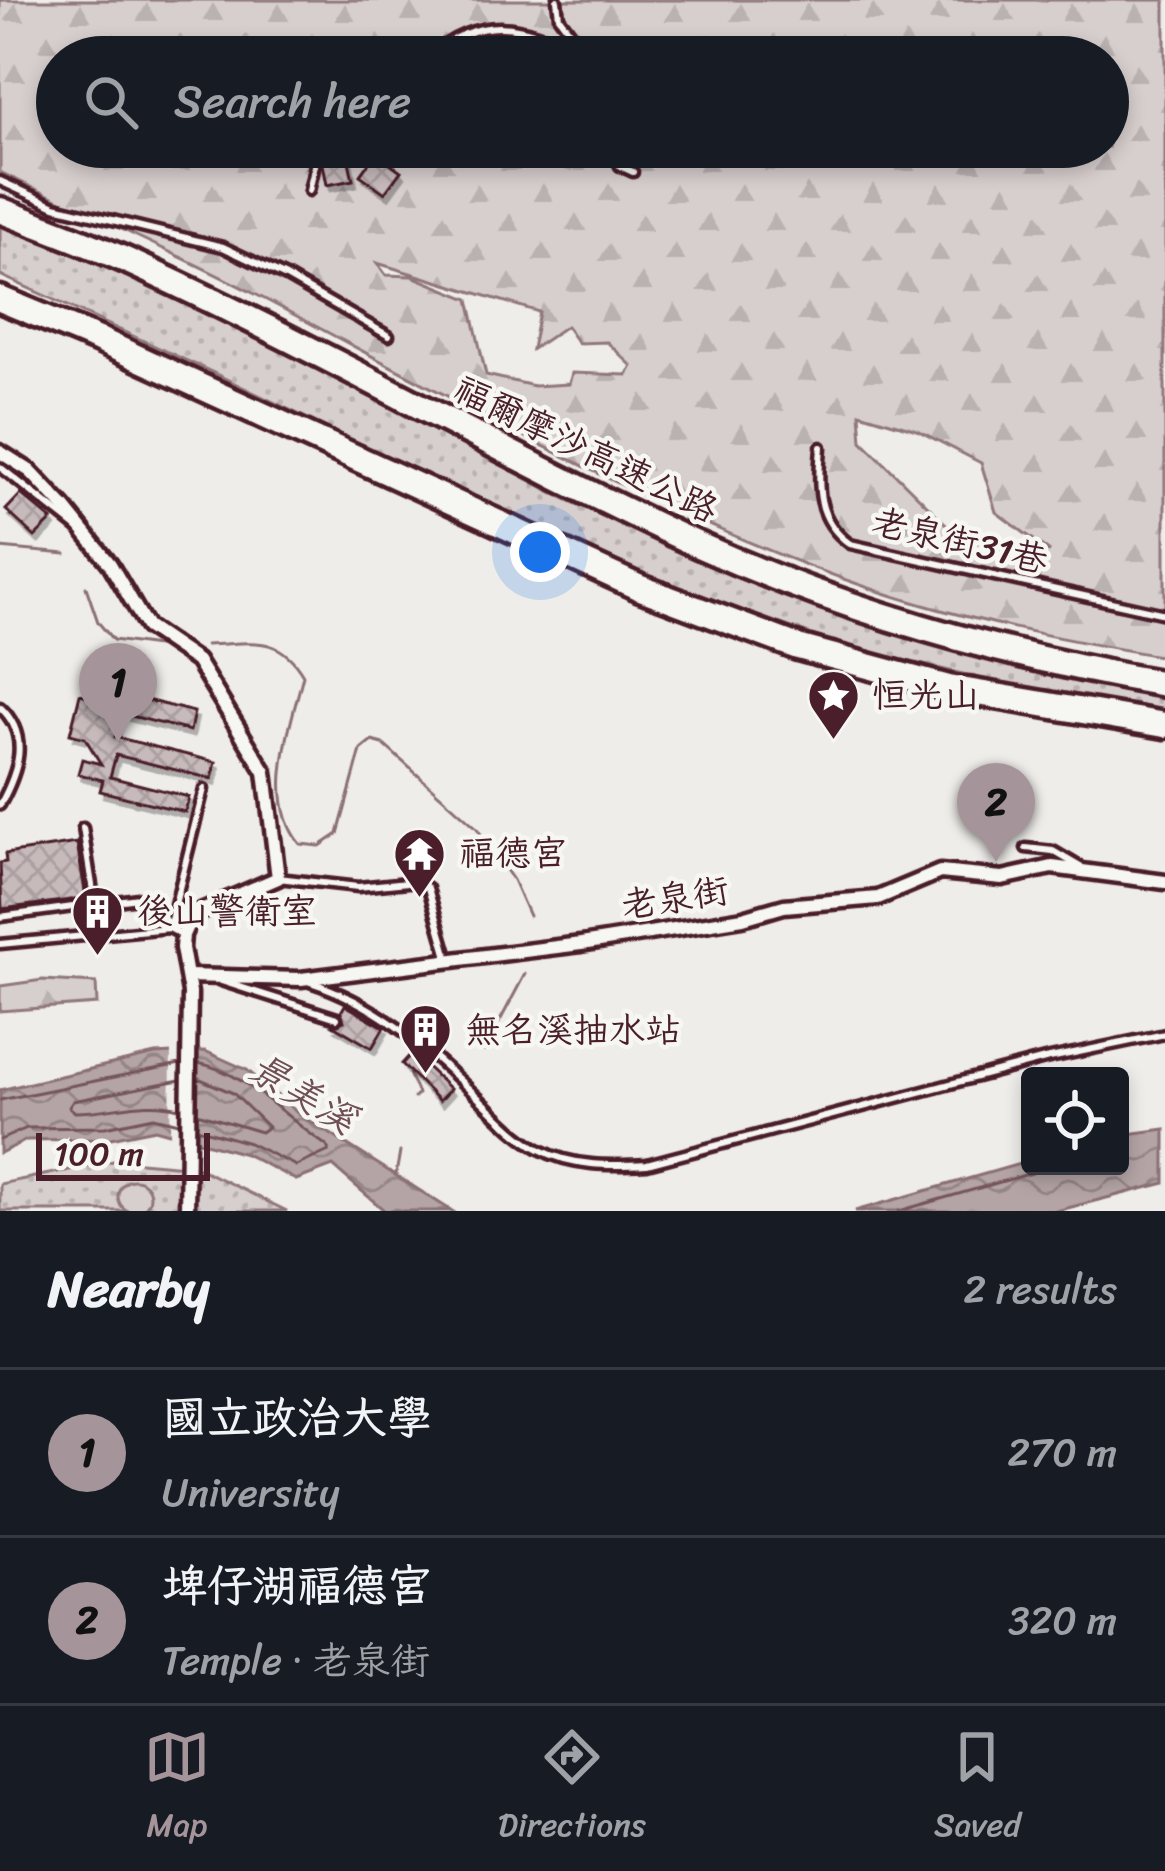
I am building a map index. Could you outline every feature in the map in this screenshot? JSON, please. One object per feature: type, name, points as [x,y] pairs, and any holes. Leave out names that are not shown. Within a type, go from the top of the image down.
[{"type":"highway","points":[[0,194],[142,267]]},
{"type":"highway","name":"福爾摩沙高速公路","points":[[0,211],[142,267],[700,545],[928,631],[1031,658],[1165,684]]},
{"type":"highway","points":[[0,299],[638,587],[798,647],[949,688],[1165,725]]},
{"type":"street","points":[[0,452],[30,471],[85,533],[123,584],[147,627],[197,661],[265,772],[278,878],[192,915],[183,935],[188,976],[187,1211]]},
{"type":"street","name":"老泉街","points":[[188,976],[301,980],[581,944],[742,918],[784,906],[878,898],[940,872],[991,878],[1052,867],[1165,882]]},
{"type":"lane","points":[[557,0],[559,17],[573,36]]},
{"type":"lane","points":[[463,36],[492,27],[528,29],[543,36]]},
{"type":"lane","points":[[309,191],[314,168]]},
{"type":"lane","points":[[624,168],[633,172]]},
{"type":"lane","points":[[0,181],[55,206],[223,248],[286,277],[389,336]]},
{"type":"lane","name":"老泉街31巷","points":[[821,447],[821,509],[836,534],[850,544],[1165,614]]},
{"type":"lane","points":[[0,467],[85,533]]},
{"type":"lane","points":[[0,706],[21,740],[14,780],[0,805]]},
{"type":"lane","points":[[169,928],[204,789]]},
{"type":"lane","points":[[83,828],[95,904]]},
{"type":"lane","points":[[1026,848],[1054,851],[1085,870]]},
{"type":"lane","points":[[278,878],[358,886],[418,881],[428,888],[448,958]]},
{"type":"lane","points":[[0,917],[138,898],[154,900],[169,928]]},
{"type":"lane","points":[[0,944],[169,928],[183,935]]},
{"type":"lane","points":[[217,979],[337,1018]]},
{"type":"lane","points":[[301,980],[344,993],[400,1026],[539,1149],[605,1166],[647,1164],[1064,1054],[1165,1034]]},
{"type":"green space","points":[[0,0],[1165,0],[1165,657],[944,611],[793,560],[558,454],[224,278],[0,172]],"holes":[[[377,263],[539,312],[532,349],[566,326],[578,343],[607,342],[632,366],[627,375],[572,373],[569,384],[534,386],[486,375],[469,299],[412,276],[386,275]],[[860,413],[917,430],[981,463],[996,512],[1050,552],[948,526],[862,441]]]},
{"type":"green space","points":[[0,219],[277,344],[559,496],[688,555],[901,634],[1056,672],[1165,691],[1165,710],[1014,686],[843,646],[626,569],[0,275]]},
{"type":"green space","points":[[43,980],[96,983],[97,1004],[0,1011],[0,986]]},
{"type":"green space","points":[[118,1160],[196,1167],[287,1211],[0,1211],[0,1184]]},
{"type":"green space","points":[[140,1181],[149,1190],[146,1208],[122,1208],[118,1196],[122,1184]]},
{"type":"water","points":[[205,1051],[247,1070],[299,1114],[452,1211],[385,1211],[333,1166],[296,1180],[245,1154],[155,1129],[106,1139],[27,1140],[0,1153],[0,1090],[155,1054]]},
{"type":"water","points":[[1165,1129],[1165,1183],[1056,1211],[855,1211],[1021,1164],[1021,1175],[1129,1175],[1129,1134]]},
{"type":"pier","points":[[192,1046],[192,1146],[170,1140],[171,1047]]},
{"type":"building","points":[[324,168],[350,168],[353,180],[327,185]]},
{"type":"building","points":[[365,168],[401,171],[385,193],[360,175]]},
{"type":"building","points":[[21,494],[52,520],[35,537],[6,510]]},
{"type":"building","points":[[115,692],[194,712],[190,731],[120,713],[115,737],[216,762],[212,779],[116,755],[110,777],[189,797],[185,812],[100,791],[103,780],[78,774],[82,759],[101,764],[85,738],[70,734],[80,694],[113,702]]},
{"type":"building","points":[[77,843],[86,898],[2,909],[0,863],[6,862],[5,854]]},
{"type":"building","points":[[345,1005],[384,1027],[372,1048],[333,1025],[344,1021]]},
{"type":"building","name":"無名溪抽水站","points":[[412,1053],[450,1089],[439,1101],[402,1064]]},
{"type":"waterway","points":[[0,548],[66,554]]},
{"type":"waterway","points":[[86,587],[98,622],[113,640],[164,647]]},
{"type":"waterway","points":[[206,645],[273,646],[303,675],[287,739],[282,784],[283,806],[300,844],[320,846],[338,834],[361,750],[372,741],[383,744],[476,827],[513,880],[529,916]]},
{"type":"waterway","points":[[484,1051],[525,974]]},
{"type":"waterway","points":[[409,1074],[418,1094],[414,1098]]},
{"type":"waterway","points":[[396,1174],[400,1152]]},
{"type":"place","name":"恒光山","points":[[833,741]]},
{"type":"place","name":"國立政治大學","points":[[118,742]]},
{"type":"place","name":"埤仔湖福德宮","points":[[996,862]]},
{"type":"place","name":"福德宮","points":[[420,899]]},
{"type":"place","name":"後山警衛室","points":[[98,957]]},
{"type":"place","name":"無名溪抽水站","points":[[426,1076]]},
{"type":"water label","name":"景美溪","points":[[303,1093]]}]
